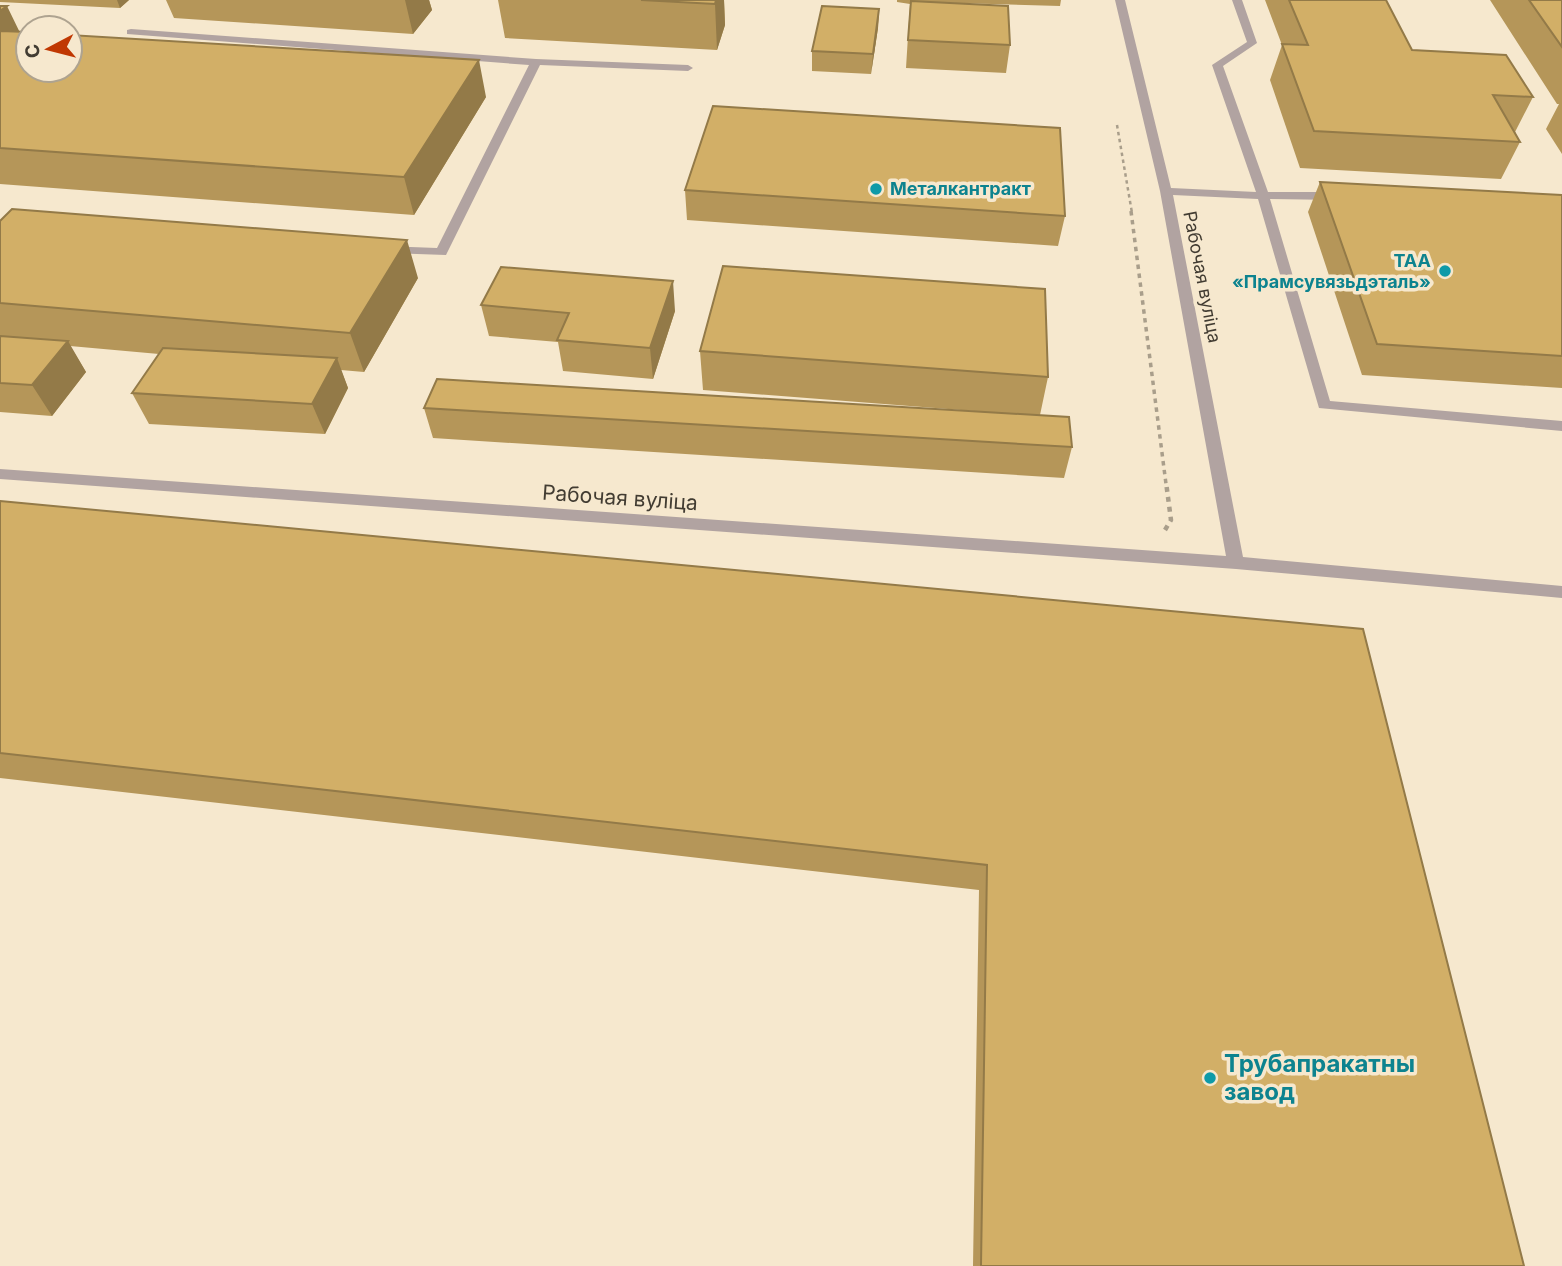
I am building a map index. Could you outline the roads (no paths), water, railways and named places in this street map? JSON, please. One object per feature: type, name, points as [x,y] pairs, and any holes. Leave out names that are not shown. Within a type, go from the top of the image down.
[{"type":"street","name":"Рабочая вуліца","points":[[1120,0],[1166,191],[1236,563]]},
{"type":"street","points":[[1237,0],[1252,43],[1217,65],[1263,195],[1324,405],[1562,426]]},
{"type":"street","points":[[131,32],[536,62],[688,68]]},
{"type":"street","points":[[372,248],[441,252],[536,62]]},
{"type":"street","points":[[1166,191],[1357,197]]},
{"type":"street","name":"Рабочая вуліца","points":[[0,474],[1236,563],[1562,592]]},
{"type":"place","name":"Металкантракт","points":[[876,189]]},
{"type":"place","name":"ТАА «Прамсувязьдэталь»","points":[[1445,271]]},
{"type":"place","name":"Трубапракатны завод","points":[[1210,1078]]}]
